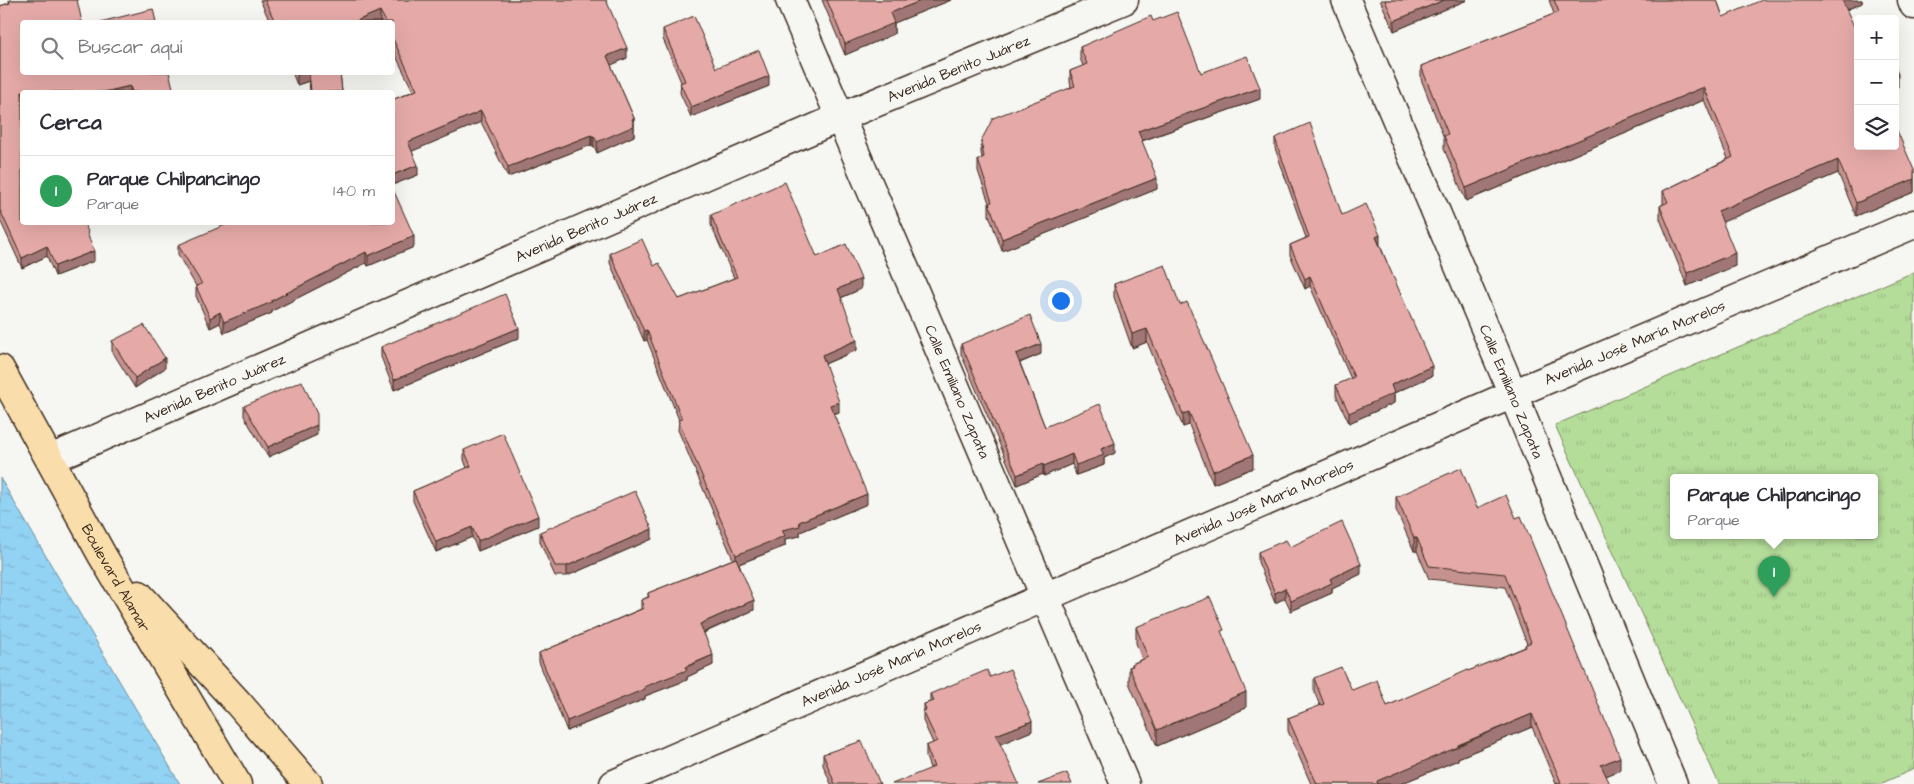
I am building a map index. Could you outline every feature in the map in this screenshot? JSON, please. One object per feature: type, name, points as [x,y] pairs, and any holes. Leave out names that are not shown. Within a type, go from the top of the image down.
[{"type":"highway","name":"Boulevard Alamar","points":[[0,369],[102,555],[237,784]]},
{"type":"highway","points":[[102,555],[239,704],[308,784]]},
{"type":"street","name":"Calle Emiliano Zapata","points":[[790,0],[1125,784]]},
{"type":"street","name":"Avenida Benito Juárez","points":[[50,459],[841,117],[1124,0]]},
{"type":"street","name":"Calle Emiliano Zapata","points":[[1346,0],[1513,394],[1672,784]]},
{"type":"street","points":[[1912,0],[1914,5]]},
{"type":"street","name":"Avenida José María Morelos","points":[[614,784],[1513,394],[1914,224]]},
{"type":"green space","points":[[1914,272],[1914,769],[1880,784],[1719,784],[1555,425]]},
{"type":"water","points":[[0,478],[180,784],[0,784]]},
{"type":"building","points":[[10,0],[77,0],[82,20],[20,20],[20,75],[170,75],[174,90],[131,90],[130,86],[113,90],[20,90],[20,225],[85,225],[94,251],[55,266],[47,246],[22,258],[0,210],[0,6],[10,3]]},
{"type":"building","points":[[265,0],[606,0],[627,48],[607,56],[634,118],[632,119],[634,126],[597,142],[594,136],[591,135],[508,167],[481,111],[408,142],[418,165],[395,174],[395,99],[417,90],[395,43],[395,20],[385,20],[380,11],[359,20],[274,20]]},
{"type":"building","points":[[827,0],[923,0],[890,13],[894,23],[845,44]]},
{"type":"building","points":[[1385,0],[1444,0],[1394,21]]},
{"type":"building","points":[[1554,0],[1717,0],[1723,17],[1762,0],[1842,0],[1854,26],[1854,150],[1899,150],[1899,135],[1914,170],[1914,179],[1856,203],[1838,160],[1718,211],[1735,253],[1687,273],[1660,206],[1668,202],[1663,191],[1733,157],[1704,87],[1466,188],[1444,136],[1448,134],[1421,66],[1559,12]]},
{"type":"building","points":[[153,9],[156,20],[108,20]]},
{"type":"building","points":[[1177,12],[1201,73],[1247,56],[1260,88],[1138,131],[1157,178],[1002,239],[989,203],[992,202],[978,160],[984,157],[981,141],[993,118],[1075,86],[1070,71],[1087,64],[1080,47],[1151,16],[1153,21]]},
{"type":"building","points":[[694,16],[716,68],[759,50],[769,76],[691,107],[680,83],[685,81],[663,29]]},
{"type":"building","points":[[309,75],[340,75],[342,90],[311,90]]},
{"type":"building","points":[[1310,123],[1342,215],[1366,204],[1380,235],[1376,237],[1432,366],[1391,385],[1394,393],[1349,413],[1336,385],[1354,377],[1310,276],[1305,279],[1290,245],[1309,237],[1275,138]]},
{"type":"building","points":[[785,182],[817,257],[846,244],[861,279],[838,289],[857,340],[822,355],[839,402],[830,405],[867,494],[799,522],[800,526],[782,530],[785,536],[736,555],[678,420],[682,419],[647,330],[644,331],[610,253],[642,239],[654,266],[659,263],[679,299],[737,277],[711,215]]},
{"type":"building","points":[[395,194],[414,236],[368,256],[366,252],[272,302],[224,322],[220,312],[210,318],[196,286],[202,284],[178,245],[225,225],[395,225]]},
{"type":"building","points":[[1165,265],[1180,305],[1187,302],[1253,455],[1213,471],[1189,412],[1183,414],[1147,329],[1132,334],[1114,284]]},
{"type":"building","points":[[505,294],[519,328],[394,380],[381,347]]},
{"type":"building","points":[[1030,315],[1041,344],[1016,354],[1045,427],[1100,404],[1115,443],[1101,449],[1104,455],[1076,465],[1072,454],[1017,475],[961,344]]},
{"type":"building","points":[[144,325],[165,358],[135,378],[112,341]]},
{"type":"building","points":[[302,381],[317,414],[317,425],[268,447],[244,406]]},
{"type":"building","points":[[503,433],[538,516],[478,541],[472,527],[436,542],[413,491],[471,466],[464,450]]},
{"type":"building","points":[[1461,468],[1477,508],[1506,495],[1516,518],[1521,516],[1620,757],[1601,765],[1610,784],[1556,784],[1561,782],[1532,714],[1377,781],[1378,784],[1317,784],[1288,718],[1324,704],[1314,678],[1341,667],[1352,690],[1377,680],[1387,706],[1526,647],[1525,645],[1531,642],[1505,574],[1429,566],[1396,497]]},
{"type":"building","points":[[635,491],[652,529],[567,566],[555,566],[540,532]]},
{"type":"building","points":[[1342,522],[1361,564],[1330,579],[1332,583],[1291,601],[1285,588],[1275,593],[1258,552],[1286,540],[1290,547]]},
{"type":"building","points":[[736,558],[754,600],[700,624],[713,655],[685,667],[687,670],[644,687],[645,689],[567,721],[539,653],[644,608],[641,600],[649,597],[648,593]]},
{"type":"building","points":[[1210,597],[1224,630],[1221,631],[1246,692],[1157,730],[1129,667],[1148,657],[1136,627]]},
{"type":"building","points":[[1010,669],[1032,721],[996,735],[1019,784],[892,784],[934,767],[926,746],[937,741],[923,711],[926,710],[924,704],[934,701],[930,694],[987,670],[990,677]]},
{"type":"building","points":[[862,741],[880,784],[835,784],[823,754]]},
{"type":"building","points":[[1067,773],[1072,784],[1038,784]]},
{"type":"place","name":"Parque Chilpancingo","points":[[1774,597]]}]
